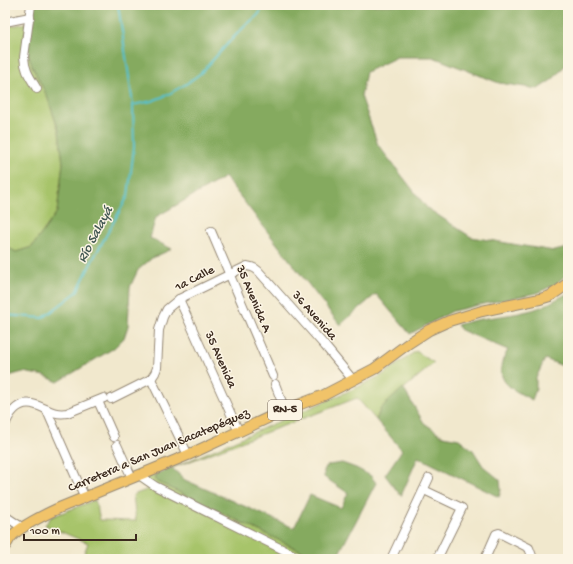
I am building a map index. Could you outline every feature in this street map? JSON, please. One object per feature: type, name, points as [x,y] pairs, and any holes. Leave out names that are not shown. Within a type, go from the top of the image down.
[{"type":"main road","name":"Carretera a San Juan Sacatepéquez","points":[[5,546],[13,535],[59,508],[188,455],[285,410],[324,395],[354,380],[374,369],[429,330],[442,324],[482,311],[550,296],[568,283]]},
{"type":"street","points":[[31,5],[24,63],[29,77],[37,89]]},
{"type":"street","points":[[5,22],[30,17]]},
{"type":"street","name":"35 Avenida A","points":[[211,231],[273,376]]},
{"type":"street","name":"1a Calle","points":[[151,379],[157,368],[159,330],[162,317],[168,310],[179,299],[230,274],[247,266],[256,268]]},
{"type":"street","name":"36 Avenida","points":[[256,268],[354,380]]},
{"type":"street","name":"35 Avenida","points":[[179,299],[239,432]]},
{"type":"street","points":[[5,425],[18,406],[27,403],[34,404],[55,413],[67,414],[151,379],[188,455]]},
{"type":"street","points":[[275,384],[285,410]]},
{"type":"street","points":[[104,399],[116,441],[136,477],[302,559]]},
{"type":"street","points":[[47,410],[85,498]]},
{"type":"street","points":[[391,559],[429,478]]},
{"type":"street","points":[[424,490],[462,508],[437,559]]},
{"type":"street","points":[[5,516],[24,528]]},
{"type":"street","points":[[484,559],[496,534],[499,533],[530,548],[532,556],[531,559]]},
{"type":"green space","points":[[30,5],[568,5],[568,62],[553,79],[538,89],[499,83],[433,57],[397,57],[366,72],[361,96],[378,145],[427,208],[471,237],[554,251],[568,248],[568,273],[556,284],[537,293],[453,311],[410,334],[376,294],[340,325],[225,177],[156,217],[150,238],[172,249],[152,258],[138,270],[130,287],[128,326],[124,338],[114,348],[58,382],[45,376],[23,372],[5,377],[5,246],[16,252],[32,247],[57,212],[63,163],[59,131],[47,96],[32,66],[24,39]]},
{"type":"green space","points":[[28,23],[32,66],[47,96],[59,131],[63,163],[57,212],[32,247],[16,252],[5,246],[5,27]]},
{"type":"green space","points":[[568,293],[568,368],[545,359],[536,378],[536,389],[532,400],[509,386],[502,376],[502,362],[508,350],[461,330],[457,325],[475,320],[533,310]]},
{"type":"green space","points":[[416,351],[434,363],[381,408],[376,420],[357,398],[172,468],[358,387],[384,374]]},
{"type":"green space","points":[[403,388],[424,423],[443,436],[459,439],[473,450],[483,466],[500,480],[501,490],[499,497],[418,457],[401,496],[385,475],[402,450],[376,420],[381,408]]},
{"type":"green space","points":[[342,463],[371,476],[376,483],[336,559],[318,559],[154,479],[158,473],[172,468],[185,480],[294,528],[310,495],[341,508],[348,493],[324,477],[324,470],[328,465]]},
{"type":"green space","points":[[158,473],[154,479],[160,483],[312,556],[311,559],[82,559],[88,543],[45,525],[51,517],[95,500],[100,520],[136,521],[133,495],[149,489],[135,482]]},
{"type":"waterway","name":"Río Salayá","points":[[5,315],[43,318],[77,292],[92,261],[128,196],[134,147],[133,105],[118,5]]},
{"type":"waterway","points":[[133,105],[152,101],[167,95],[201,73],[230,41],[258,15],[265,5]]}]
